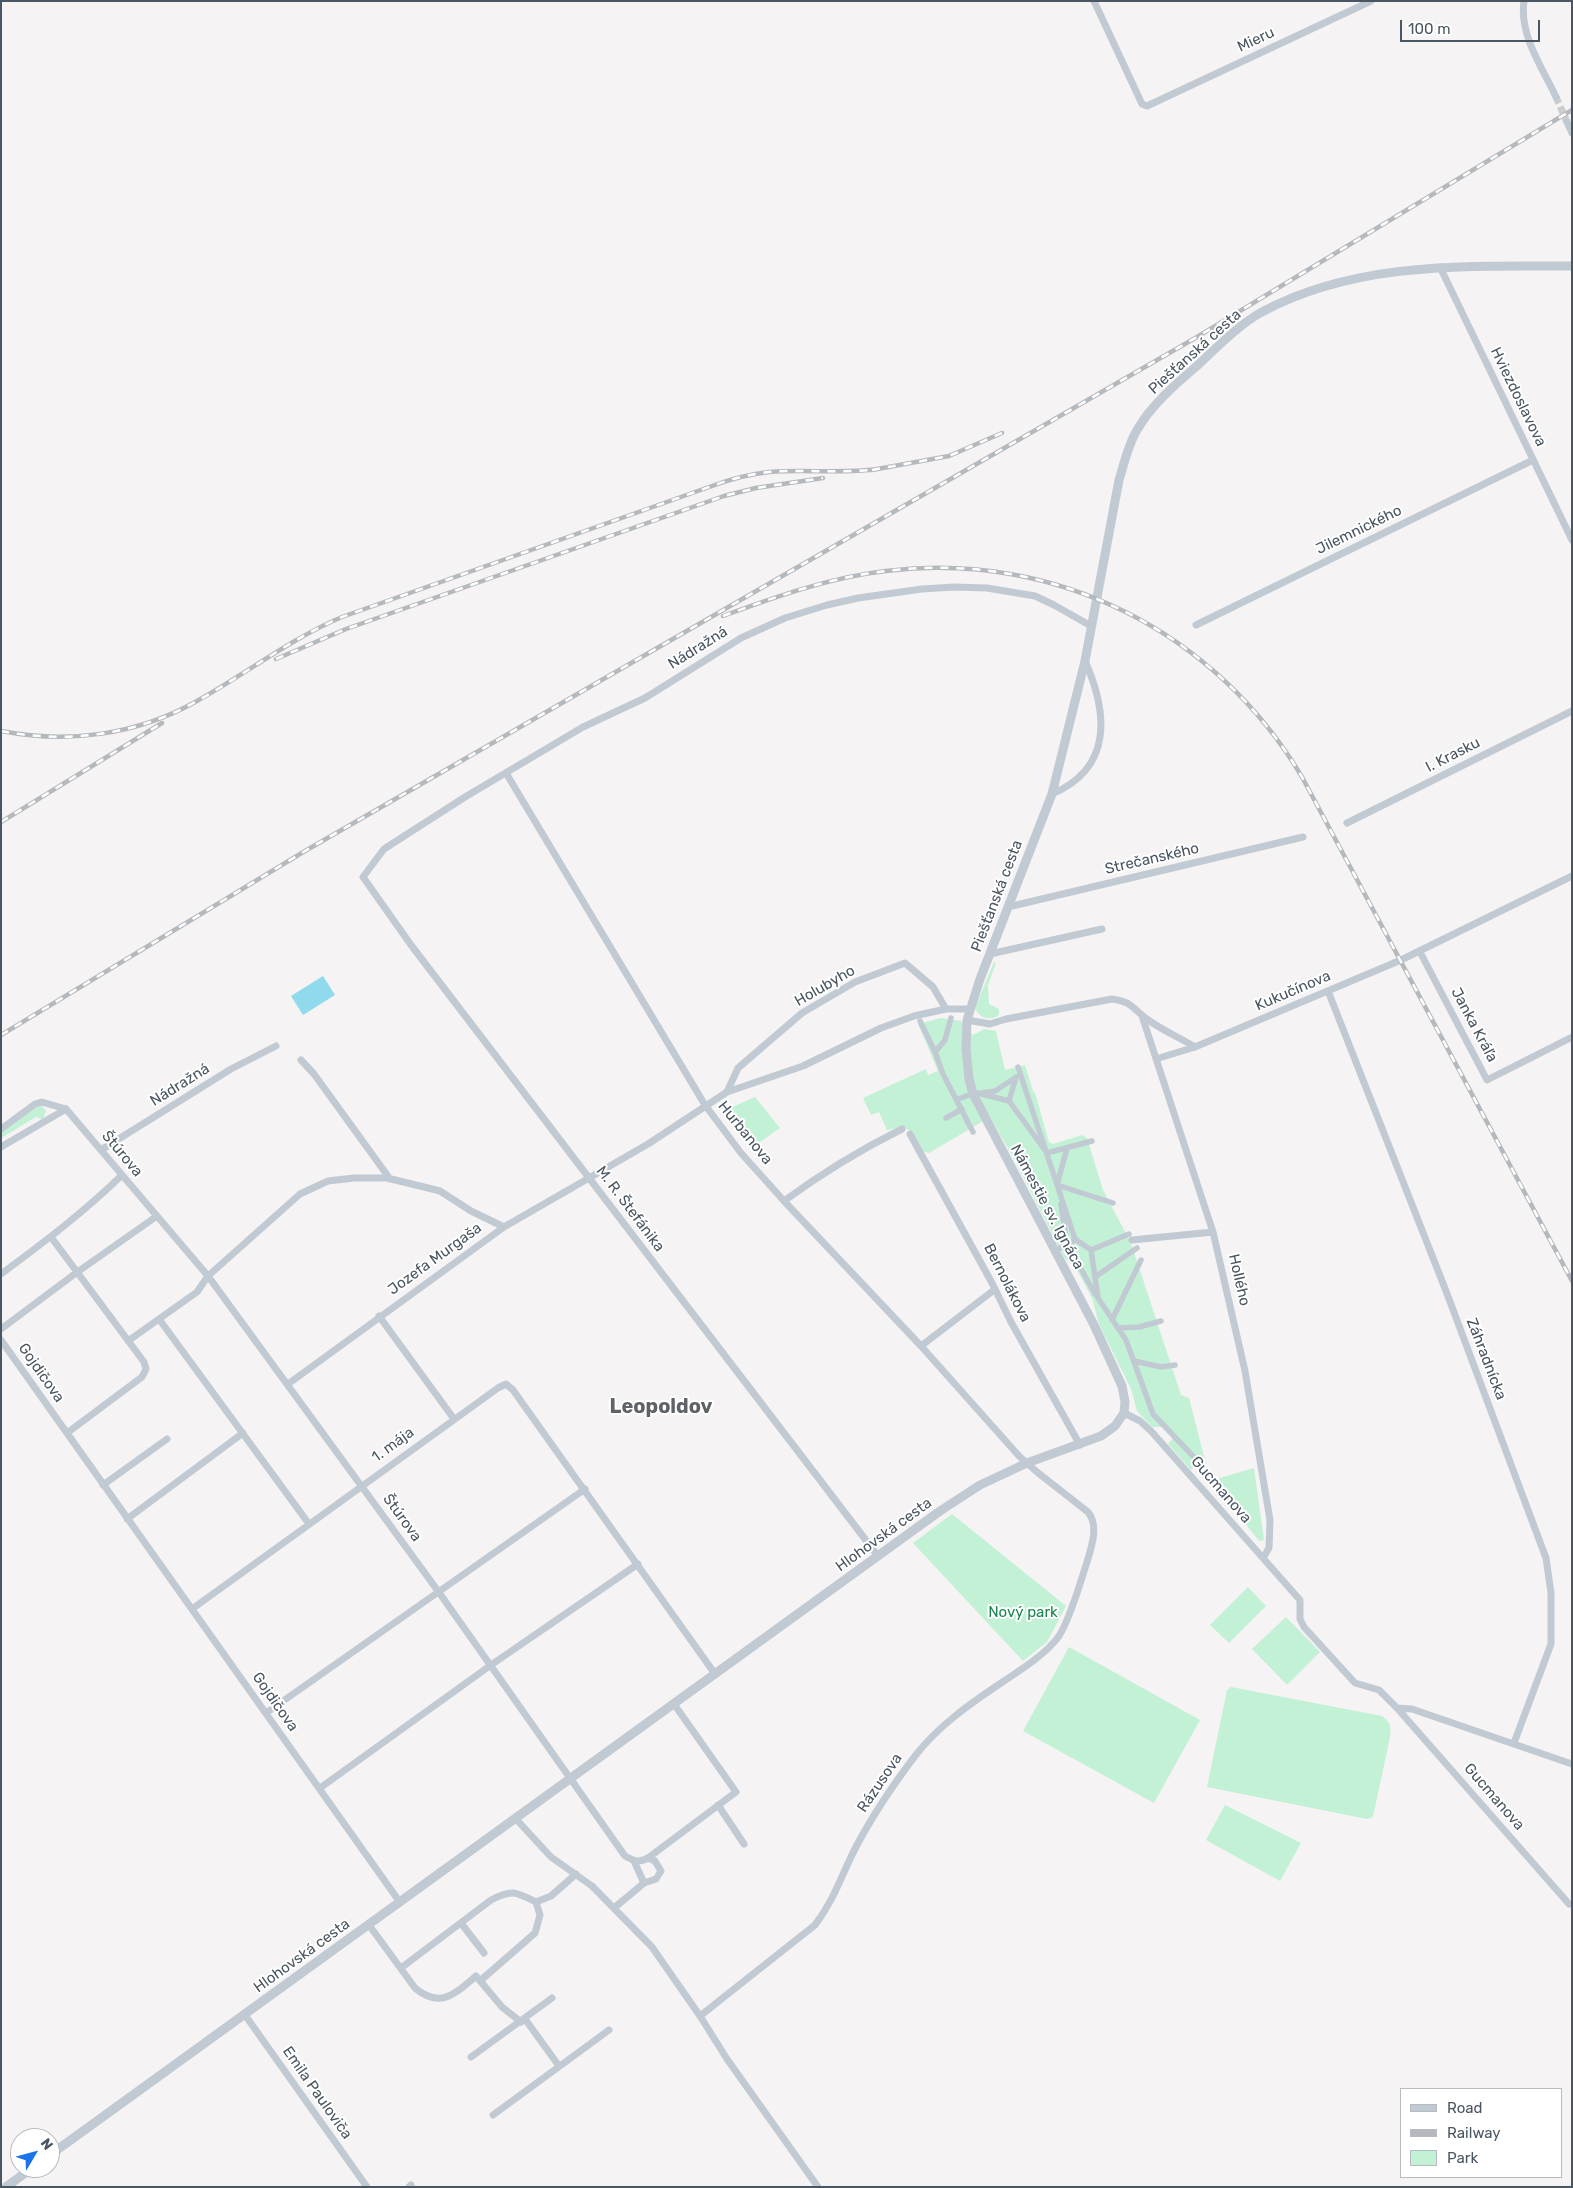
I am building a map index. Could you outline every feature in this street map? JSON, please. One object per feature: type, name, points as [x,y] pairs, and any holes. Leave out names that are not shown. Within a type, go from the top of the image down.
[{"type":"street","name":"Mieru","points":[[1094,1],[1142,104],[1147,106],[1370,1]]},
{"type":"street","points":[[1524,1],[1522,16],[1527,35],[1556,97]]},
{"type":"street","points":[[1567,122],[1572,133]]},
{"type":"street","name":"Piešťanská cesta","points":[[970,1009],[1052,794],[1085,661],[1119,480],[1136,430],[1154,407],[1222,343],[1258,314],[1296,295],[1341,282],[1389,272],[1440,267],[1572,266]]},
{"type":"street","name":"Hviezdoslavova","points":[[1440,267],[1572,540]]},
{"type":"street","name":"Jilemnického","points":[[1196,625],[1533,460]]},
{"type":"street","name":"Nádražná","points":[[363,877],[384,849],[506,773],[583,727],[645,698],[741,638],[785,618],[827,605],[922,589],[987,588],[1035,596],[1091,626]]},
{"type":"street","points":[[1052,794],[1078,780],[1098,749],[1102,716],[1097,687],[1085,661]]},
{"type":"street","name":"I. Krasku","points":[[1346,823],[1572,711]]},
{"type":"street","name":"Hurbanova","points":[[506,773],[705,1105],[742,1153],[784,1201],[921,1346],[1026,1463]]},
{"type":"street","name":"Strečanského","points":[[1008,907],[1303,837]]},
{"type":"street","points":[[1420,952],[1572,876]]},
{"type":"street","name":"M. R. Štefánika","points":[[363,877],[411,945],[878,1556]]},
{"type":"street","points":[[990,954],[1102,929]]},
{"type":"street","name":"Kukučínova","points":[[1156,1059],[1195,1047],[1420,952]]},
{"type":"street","name":"Janka Kráľa","points":[[1420,952],[1487,1080],[1572,1037]]},
{"type":"street","name":"Holubyho","points":[[727,1092],[738,1068],[802,1012],[855,982],[897,966],[905,963],[933,987],[946,1009]]},
{"type":"street","name":"Záhradnícka","points":[[1328,991],[1446,1291],[1546,1558],[1550,1593],[1551,1644],[1514,1743]]},
{"type":"street","points":[[967,1020],[990,1024],[1006,1019],[1112,1000],[1124,1001],[1133,1005],[1142,1016],[1195,1047]]},
{"type":"street","points":[[504,1227],[648,1144],[727,1092],[803,1066],[881,1028],[914,1016],[946,1009],[970,1009]]},
{"type":"street","name":"Námestie sv. Ignáca","points":[[970,1009],[967,1020],[966,1049],[969,1080],[973,1094],[1094,1325],[1122,1386],[1125,1402],[1124,1413]]},
{"type":"street","name":"Hollého","points":[[1142,1016],[1213,1232],[1245,1371],[1270,1520],[1269,1548],[1263,1558]]},
{"type":"street","points":[[935,1052],[945,1040],[951,1018]]},
{"type":"street","points":[[920,1021],[935,1052],[942,1074],[958,1099],[973,1132]]},
{"type":"street","name":"Nádražná","points":[[101,1150],[231,1069],[276,1046]]},
{"type":"street","points":[[301,1060],[314,1074],[390,1179]]},
{"type":"street","points":[[1009,1101],[1018,1067],[1076,1239],[1091,1250],[1098,1298]]},
{"type":"street","points":[[1015,1078],[995,1091],[978,1093],[1009,1101],[1047,1153]]},
{"type":"street","points":[[958,1099],[969,1096]]},
{"type":"street","points":[[1,1129],[35,1104],[42,1102],[66,1109]]},
{"type":"street","points":[[1,1147],[66,1109]]},
{"type":"street","name":"Štúrova","points":[[66,1109],[121,1176],[208,1276],[438,1591],[570,1779]]},
{"type":"street","points":[[946,1118],[962,1109]]},
{"type":"street","points":[[784,1201],[824,1172],[902,1129]]},
{"type":"street","name":"Bernolákova","points":[[910,1134],[1080,1445]]},
{"type":"street","points":[[1047,1153],[1092,1141]]},
{"type":"street","points":[[1067,1148],[1058,1185],[1067,1244],[1098,1298],[1126,1340],[1153,1414],[1208,1472]]},
{"type":"street","points":[[1,1274],[51,1238],[121,1176]]},
{"type":"street","name":"Jozefa Murgaša","points":[[208,1276],[300,1194],[328,1181],[354,1178],[390,1179],[440,1191],[471,1211],[504,1227],[379,1316],[288,1384]]},
{"type":"street","points":[[1058,1185],[1112,1203]]},
{"type":"street","points":[[1,1329],[157,1216]]},
{"type":"street","points":[[1091,1250],[1131,1237],[1213,1232]]},
{"type":"street","points":[[51,1238],[144,1362],[146,1369],[142,1377],[67,1433]]},
{"type":"street","points":[[1060,1248],[1076,1239]]},
{"type":"street","points":[[1095,1277],[1137,1248]]},
{"type":"street","points":[[1112,1320],[1141,1260]]},
{"type":"street","points":[[1080,1268],[1107,1269]]},
{"type":"street","points":[[128,1341],[197,1292],[208,1276]]},
{"type":"street","points":[[921,1346],[994,1290]]},
{"type":"street","points":[[379,1316],[454,1419]]},
{"type":"street","points":[[159,1319],[309,1524]]},
{"type":"street","points":[[1118,1328],[1139,1327],[1160,1321]]},
{"type":"street","name":"Gojdičova","points":[[1,1340],[399,1901]]},
{"type":"street","points":[[1134,1361],[1161,1368],[1175,1365]]},
{"type":"street","name":"1. mája","points":[[192,1609],[360,1486],[506,1384],[513,1390],[715,1674]]},
{"type":"street","name":"Hlohovská cesta","points":[[60,2148],[940,1511],[980,1485],[1026,1463],[1101,1436],[1115,1426],[1124,1413]]},
{"type":"street","name":"Gucmanova","points":[[1124,1413],[1140,1421],[1151,1431],[1300,1600],[1300,1619],[1304,1627],[1355,1683],[1379,1690],[1397,1708],[1569,1904]]},
{"type":"street","points":[[127,1520],[243,1433]]},
{"type":"street","points":[[103,1485],[167,1439]]},
{"type":"street","name":"Rázusova","points":[[700,2016],[815,1925],[830,1906],[856,1846],[884,1798],[921,1749],[954,1715],[1020,1670],[1047,1648],[1059,1635],[1078,1590],[1090,1552],[1094,1519],[1088,1512],[1026,1463]]},
{"type":"street","points":[[266,1713],[584,1489]]},
{"type":"street","points":[[320,1788],[491,1665],[638,1564]]},
{"type":"street","points":[[570,1779],[625,1856],[634,1861],[642,1861],[648,1858],[736,1792],[674,1704]]},
{"type":"street","points":[[1397,1708],[1412,1709],[1572,1764]]},
{"type":"street","points":[[718,1805],[744,1844]]},
{"type":"street","points":[[516,1819],[551,1857],[592,1886],[652,1947],[727,2059],[818,2187]]},
{"type":"street","points":[[614,1908],[644,1883],[656,1880],[661,1871],[655,1861],[648,1858]]},
{"type":"street","points":[[634,1861],[644,1883]]},
{"type":"street","points":[[536,1902],[551,1896],[576,1874]]},
{"type":"street","points":[[401,1968],[504,1893],[516,1892],[536,1902],[540,1914],[535,1933],[480,1981]]},
{"type":"street","points":[[461,1924],[484,1953]]},
{"type":"street","points":[[369,1925],[415,1988],[424,1996],[447,1998],[476,1976],[502,2007],[523,2020],[559,2066]]},
{"type":"street","points":[[471,2057],[552,1998]]},
{"type":"street","name":"Emila Pauloviča","points":[[245,2015],[367,2187]]},
{"type":"street","points":[[493,2115],[609,2030]]},
{"type":"street","points":[[6,2187],[18,2178]]},
{"type":"green space","points":[[994,962],[996,963],[988,985],[989,1004],[999,1009],[999,1015],[985,1018],[975,1008]]},
{"type":"green space","points":[[941,1018],[961,1021],[973,1035],[984,1029],[996,1031],[1005,1070],[1025,1065],[1049,1142],[1053,1144],[1082,1135],[1087,1138],[1103,1190],[1131,1243],[1181,1395],[1189,1398],[1208,1472],[1199,1463],[1191,1470],[1168,1444],[1173,1438],[1163,1427],[1152,1427],[1137,1411],[1131,1389],[1099,1324],[1092,1298],[1076,1268],[1065,1259],[1013,1157],[990,1117],[929,1153],[924,1152],[914,1134],[907,1129],[895,1128],[887,1130],[879,1112],[871,1115],[863,1098],[926,1069],[928,1075],[938,1071],[918,1024]]},
{"type":"green space","points":[[755,1097],[780,1128],[756,1145],[730,1111],[730,1108]]},
{"type":"green space","points":[[38,1106],[42,1106],[46,1111],[43,1120],[36,1117],[1,1138],[1,1133]]},
{"type":"green space","points":[[1254,1468],[1264,1540],[1259,1541],[1220,1492],[1213,1480]]},
{"type":"green space","name":"Nový park","points":[[952,1514],[1066,1606],[1047,1642],[1023,1661],[913,1543]]},
{"type":"green space","points":[[1248,1587],[1266,1606],[1229,1643],[1210,1625]]},
{"type":"green space","points":[[1286,1617],[1320,1652],[1287,1685],[1252,1649]]},
{"type":"green space","points":[[1069,1647],[1200,1720],[1154,1803],[1023,1731]]},
{"type":"green space","points":[[1231,1687],[1382,1716],[1390,1725],[1390,1737],[1373,1817],[1367,1819],[1207,1787],[1227,1690]]},
{"type":"green space","points":[[1225,1805],[1301,1843],[1280,1881],[1206,1840]]},
{"type":"water","points":[[323,976],[335,995],[303,1015],[291,996]]},
{"type":"tunnel","points":[[1556,97],[1567,122]]},
{"type":"railway","points":[[1,1035],[305,851],[1197,337],[1572,110]]},
{"type":"railway","points":[[872,470],[949,456],[1002,433]]},
{"type":"railway","points":[[1,731],[52,737],[77,736],[102,734],[151,722],[197,701],[286,646],[342,617],[719,483],[748,475],[769,472],[878,469]]},
{"type":"railway","points":[[276,659],[346,629],[724,496],[756,488],[823,478]]},
{"type":"railway","points":[[723,616],[783,595],[845,578],[886,571],[949,568],[1010,574],[1069,589],[1125,612],[1177,643],[1224,681],[1266,726],[1302,777],[1572,1281]]},
{"type":"railway","points":[[1,822],[162,723]]},
{"type":"district","name":"Leopoldov","points":[[661,1407]]}]
